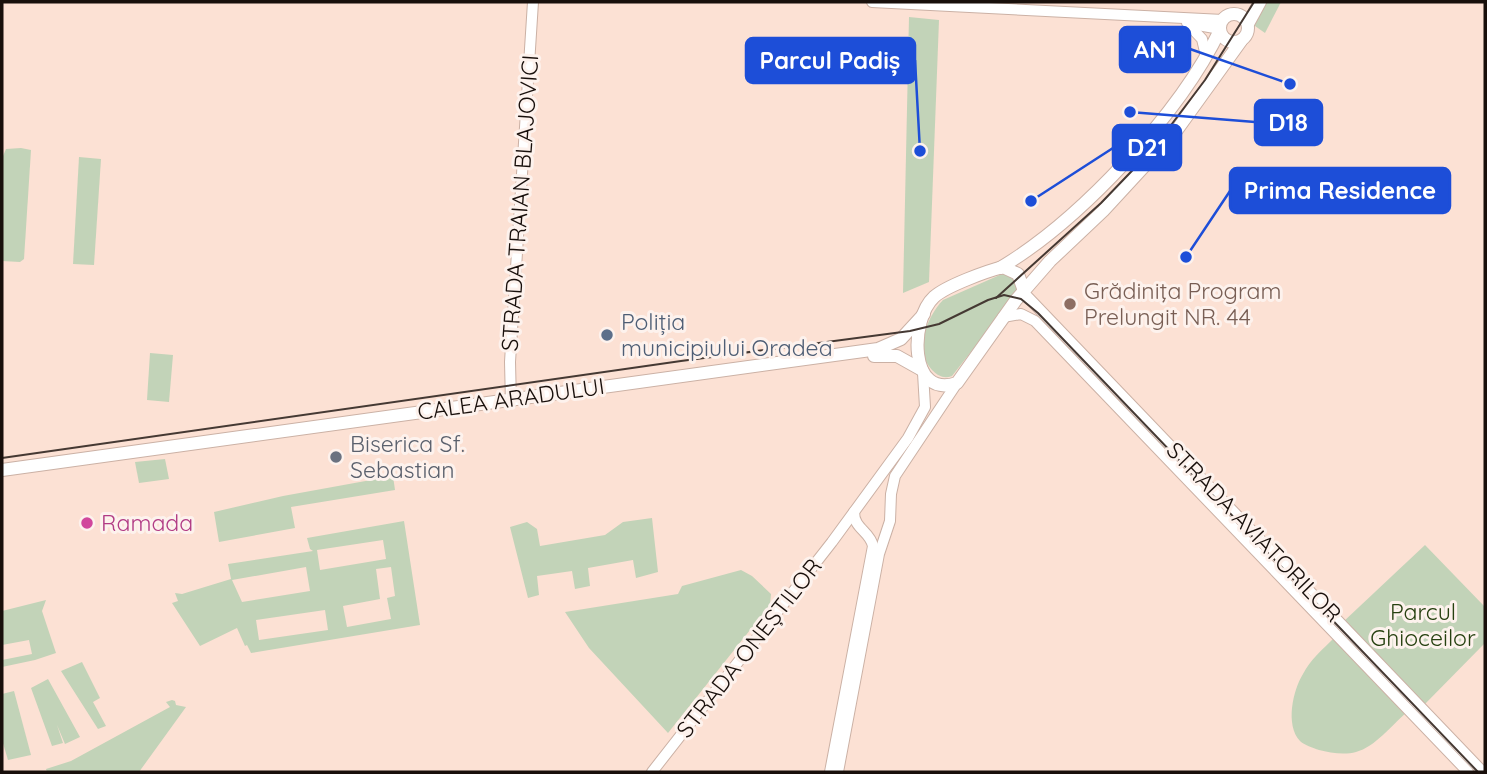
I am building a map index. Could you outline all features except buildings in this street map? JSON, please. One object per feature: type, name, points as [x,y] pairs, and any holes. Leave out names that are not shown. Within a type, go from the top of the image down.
[{"type":"main road","name":"CALEA ARADULUI","points":[[2,470],[878,349],[901,339],[938,294],[1000,268],[1035,245],[1084,203],[1152,132],[1206,56],[1224,23],[1240,2]]},
{"type":"main road","points":[[957,383],[1003,317],[1050,261],[1103,211],[1174,134],[1246,35],[1248,24],[1260,2]]},
{"type":"main road","points":[[1241,41],[1227,41],[1224,23],[1240,16],[1248,24]]},
{"type":"main road","points":[[1000,268],[1013,270],[1018,274],[1022,280],[1023,292]]},
{"type":"main road","points":[[923,314],[917,343],[923,372]]},
{"type":"main road","name":"CALEA ARADULUI","points":[[2,477],[510,401],[882,355],[901,358],[940,385],[957,383]]},
{"type":"street","name":"STRADA TRAIAN BLAJOVICI","points":[[510,401],[510,362],[533,2]]},
{"type":"street","points":[[872,2],[1224,23]]},
{"type":"street","points":[[1157,17],[1185,22],[1224,23]]},
{"type":"street","points":[[1185,22],[1202,39],[1206,56]]},
{"type":"street","name":"STRADA AVIATORILOR","points":[[1023,292],[1483,772]]},
{"type":"street","name":"STRADA AVIATORILOR","points":[[1003,317],[1021,314],[1035,321],[1468,772]]},
{"type":"street","points":[[865,498],[925,411],[923,372]]},
{"type":"street","points":[[838,772],[879,554],[891,514],[892,487],[899,469],[957,383]]},
{"type":"street","points":[[830,772],[872,552],[872,542],[865,532],[851,524],[854,512],[865,498],[882,499],[890,508]]},
{"type":"street","name":"STRADA ONEȘTILOR","points":[[652,772],[851,524]]},
{"type":"street","points":[[865,532],[878,533],[888,527]]},
{"type":"green space","points":[[1263,2],[1281,2],[1265,33],[1255,26],[1256,15]]},
{"type":"green space","points":[[909,17],[939,20],[929,282],[903,293]]},
{"type":"green space","points":[[6,149],[31,150],[24,259],[20,262],[2,261],[3,156]]},
{"type":"green space","points":[[79,157],[101,159],[94,265],[73,264]]},
{"type":"green space","points":[[1002,274],[1012,277],[1017,285],[1017,293],[952,376],[937,374],[926,362],[923,344],[927,324],[937,307],[943,300]]},
{"type":"green space","points":[[150,353],[173,355],[169,402],[147,400]]},
{"type":"green space","points":[[165,459],[169,479],[139,483],[135,462]]},
{"type":"green space","points":[[393,476],[395,490],[291,507],[295,528],[219,542],[214,512]]},
{"type":"green space","points":[[652,518],[658,572],[636,578],[633,560],[588,568],[590,586],[575,589],[572,571],[537,576],[539,595],[528,598],[510,527],[527,522],[537,529],[540,546],[605,535],[623,522]]},
{"type":"green space","points":[[404,521],[420,625],[251,653],[237,628],[200,646],[172,603],[178,601],[175,593],[182,594],[231,579],[228,564],[313,551],[307,538]],"holes":[[[383,540],[386,559],[320,570],[317,550]],[[306,567],[310,591],[242,602],[232,580]],[[391,567],[395,596],[387,598],[391,619],[347,627],[343,606],[380,599],[376,569]],[[325,610],[328,630],[259,640],[256,620]]]},
{"type":"green space","name":"Parcul Ghioceilor","points":[[1425,545],[1485,607],[1485,643],[1421,708],[1342,623]]},
{"type":"green space","points":[[741,570],[752,576],[771,594],[770,605],[668,733],[589,648],[565,612],[678,594],[682,586]]},
{"type":"green space","points":[[46,600],[42,611],[56,653],[2,667],[2,660],[32,654],[29,640],[2,645],[2,611]]},
{"type":"green space","name":"Parcul Ghioceilor","points":[[1335,637],[1407,712],[1377,741],[1352,753],[1333,753],[1309,746],[1300,741],[1293,726],[1292,708],[1299,681],[1313,659]]},
{"type":"green space","points":[[82,662],[100,698],[93,702],[106,726],[98,729],[61,671]]},
{"type":"green space","points":[[48,679],[80,737],[65,744],[57,725],[63,743],[52,746],[31,688]]},
{"type":"green space","points":[[14,691],[31,755],[8,760],[2,740],[2,694]]},
{"type":"green space","points":[[172,700],[176,705],[186,707],[139,772],[47,772],[46,769],[71,761],[170,707],[166,702]]},
{"type":"tram line","points":[[996,298],[1101,203],[1153,149],[1205,80],[1254,2]]},
{"type":"tram line","points":[[2,458],[910,331],[939,324],[1004,295],[1021,299],[1038,313],[1478,772]]},
{"type":"place","name":"AN1","points":[[1290,84]]},
{"type":"place","name":"D18","points":[[1130,112]]},
{"type":"place","name":"Parcul Padiș","points":[[920,151]]},
{"type":"place","name":"D21","points":[[1031,201]]},
{"type":"place","name":"Prima Residence","points":[[1186,257]]},
{"type":"place","name":"Grădiniţa Program Prelungit NR. 44","points":[[1070,304]]},
{"type":"place","name":"Poliția municipiului Oradea","points":[[607,335]]},
{"type":"place","name":"Biserica Sf. Sebastian","points":[[336,457]]},
{"type":"place","name":"Ramada","points":[[87,523]]}]
